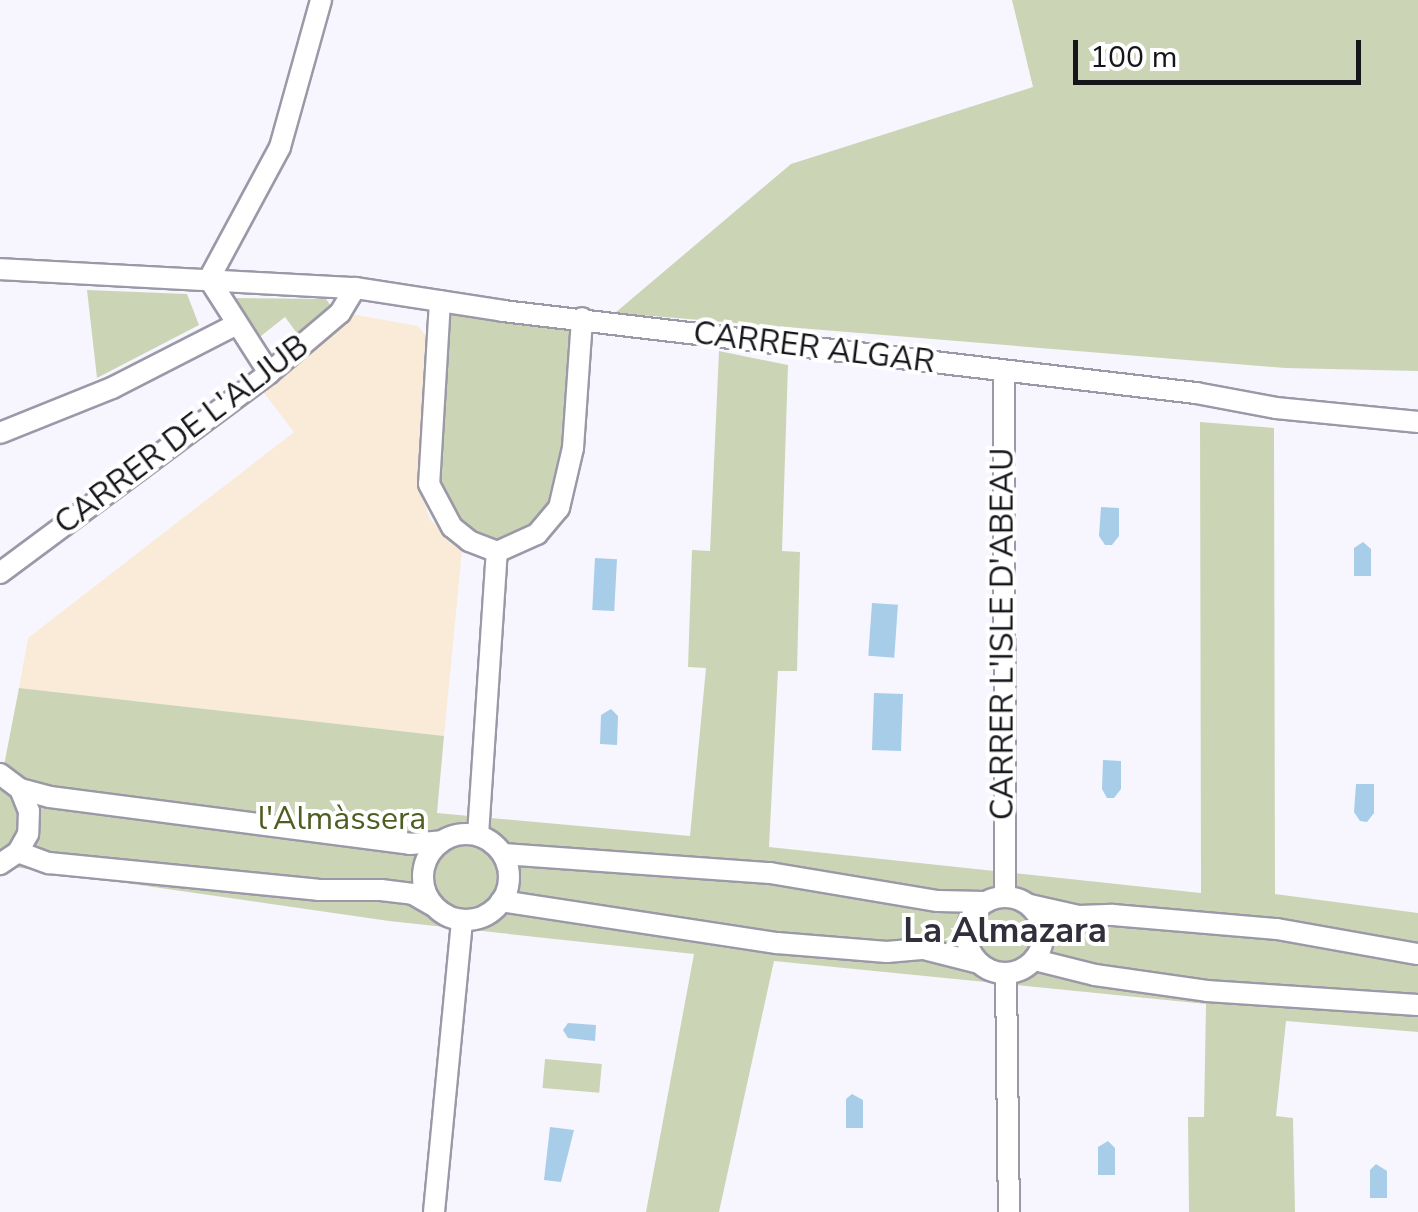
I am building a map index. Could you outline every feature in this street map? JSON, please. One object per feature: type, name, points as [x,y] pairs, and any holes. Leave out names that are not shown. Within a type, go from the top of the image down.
[{"type":"street","points":[[269,373],[234,325],[210,280],[280,147],[321,0]]},
{"type":"street","name":"CARRER ALGAR","points":[[0,269],[355,288],[1418,422]]},
{"type":"street","name":"CARRER DE L'ALJUB","points":[[0,573],[269,373],[340,313],[355,288]]},
{"type":"street","points":[[440,301],[429,484],[452,527],[470,541],[497,552],[537,534],[559,508],[573,448],[582,318]]},
{"type":"street","points":[[0,433],[112,388],[234,325]]},
{"type":"street","name":"CARRER L'ISLE D'ABEAU","points":[[1004,372],[1005,896]]},
{"type":"street","points":[[478,835],[497,552]]},
{"type":"street","points":[[0,774],[20,790],[50,797],[410,844],[442,841],[460,834],[478,835],[503,854],[770,874],[938,901],[984,902],[1005,896],[1058,914],[1276,930],[1418,954]]},
{"type":"street","points":[[9,858],[28,834],[29,811],[20,790]]},
{"type":"street","points":[[432,905],[422,880],[426,860],[442,841]]},
{"type":"street","points":[[9,858],[318,890],[413,894],[462,920],[479,918],[502,902],[509,874],[503,854]]},
{"type":"street","points":[[502,902],[762,942],[887,952],[924,949],[1006,974],[1022,970],[1035,960],[1043,944],[1042,924],[1030,905]]},
{"type":"street","points":[[978,963],[966,938],[968,925],[984,902]]},
{"type":"street","points":[[434,1212],[464,939],[462,920]]},
{"type":"street","points":[[1035,960],[1095,974],[1206,991],[1418,1005]]},
{"type":"street","points":[[1006,974],[1008,1212]]},
{"type":"shaded area","points":[[351,314],[418,326],[430,340],[418,483],[430,519],[462,551],[444,736],[19,688],[28,638],[294,432],[264,393]]},
{"type":"green space","points":[[1012,0],[1418,0],[1418,371],[1285,368],[615,313],[791,164],[1033,87]]},
{"type":"green space","points":[[87,290],[187,294],[199,325],[97,378]]},
{"type":"green space","points":[[237,298],[326,299],[331,306],[299,336],[285,317],[256,340],[234,309]]},
{"type":"green space","points":[[440,301],[582,318],[559,508],[497,552],[471,542],[429,484]]},
{"type":"green space","name":"l'Almàssera","points":[[719,351],[788,365],[782,551],[800,552],[797,671],[778,671],[769,847],[1201,893],[1200,422],[1274,428],[1275,894],[1418,913],[1418,1032],[1286,1021],[1276,1116],[1293,1118],[1295,1212],[1189,1212],[1188,1117],[1204,1117],[1206,1004],[774,961],[719,1212],[646,1212],[694,954],[389,921],[0,865],[0,786],[19,688],[444,736],[437,813],[690,836],[706,668],[688,667],[692,550],[710,551]]},
{"type":"green space","points":[[545,1059],[602,1064],[599,1093],[542,1088]]},
{"type":"water","points":[[1101,507],[1119,508],[1119,536],[1112,545],[1105,545],[1099,536]]},
{"type":"water","points":[[1363,542],[1371,549],[1371,576],[1354,576],[1354,548]]},
{"type":"water","points":[[595,558],[617,559],[614,611],[592,610]]},
{"type":"water","points":[[872,603],[898,605],[894,658],[868,656]]},
{"type":"water","points":[[874,693],[903,694],[901,751],[872,750]]},
{"type":"water","points":[[611,709],[618,716],[617,745],[600,744],[601,715]]},
{"type":"water","points":[[1103,760],[1121,761],[1121,789],[1114,798],[1107,798],[1102,789]]},
{"type":"water","points":[[1356,784],[1374,784],[1374,813],[1367,822],[1360,821],[1354,812]]},
{"type":"water","points":[[568,1023],[596,1025],[595,1041],[568,1038],[563,1030]]},
{"type":"water","points":[[852,1094],[863,1100],[863,1128],[846,1128],[846,1099]]},
{"type":"water","points":[[550,1127],[574,1130],[561,1182],[544,1180]]},
{"type":"water","points":[[1108,1141],[1115,1148],[1115,1175],[1098,1175],[1098,1147]]},
{"type":"water","points":[[1376,1164],[1387,1171],[1387,1198],[1370,1198],[1370,1170]]},
{"type":"district","name":"La Almazara","points":[[1005,931]]}]
